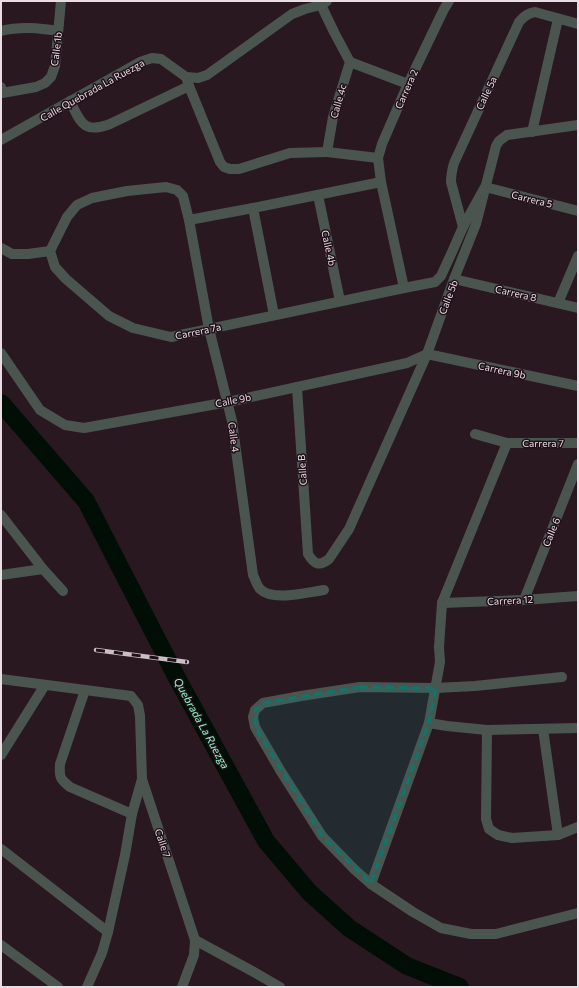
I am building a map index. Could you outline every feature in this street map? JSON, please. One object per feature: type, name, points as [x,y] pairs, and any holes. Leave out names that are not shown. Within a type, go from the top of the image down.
[{"type":"street","name":"Calle 1b","points":[[1,91],[36,87],[45,83],[51,77],[55,66],[62,1]]},
{"type":"street","name":"Carrera 2","points":[[404,288],[381,182],[378,158],[382,144],[408,84],[449,1]]},
{"type":"street","points":[[70,101],[80,121],[85,126],[92,128],[110,124],[187,81],[207,75],[303,5],[324,3],[334,32],[350,62],[408,84]]},
{"type":"street","name":"Calle 5a","points":[[463,227],[451,182],[454,163],[519,22],[523,16],[535,12],[578,24]]},
{"type":"street","points":[[532,132],[558,19]]},
{"type":"street","points":[[1,31],[24,27],[58,31]]},
{"type":"street","name":"Calle Quebrada La Ruezga","points":[[1,140],[140,62],[152,58],[161,59],[187,81]]},
{"type":"street","name":"Calle 4c","points":[[327,152],[333,117],[350,62]]},
{"type":"street","points":[[187,81],[220,162],[224,167],[230,169],[240,169],[290,153],[327,152],[378,158]]},
{"type":"street","name":"Calle 5b","points":[[308,554],[312,560],[318,563],[324,563],[329,559],[349,529],[427,354],[476,224],[496,146],[499,141],[507,135],[578,125]]},
{"type":"street","points":[[1,248],[12,254],[28,254],[50,251],[66,217],[77,205],[92,198],[126,191],[166,187],[177,190],[183,196],[189,220],[381,182]]},
{"type":"street","name":"Carrera 7a","points":[[50,251],[56,267],[66,279],[109,316],[133,328],[171,337],[435,282],[440,276],[463,227],[485,188]]},
{"type":"street","name":"Carrera 5","points":[[485,188],[578,211]]},
{"type":"street","name":"Calle 4b","points":[[318,195],[340,301]]},
{"type":"street","points":[[253,208],[274,315]]},
{"type":"street","name":"Calle 4","points":[[189,220],[209,329],[232,421],[253,574],[260,589],[269,594],[282,596],[324,590]]},
{"type":"street","points":[[558,303],[578,256]]},
{"type":"street","name":"Carrera 8","points":[[454,279],[578,308]]},
{"type":"street","name":"Calle 9b","points":[[1,353],[40,410],[65,425],[84,428],[228,402],[407,362],[427,354]]},
{"type":"street","name":"Carrera 9b","points":[[427,354],[578,386]]},
{"type":"street","name":"Calle B","points":[[297,387],[308,554]]},
{"type":"street","name":"Carrera 7","points":[[475,434],[507,443],[578,443]]},
{"type":"street","points":[[371,884],[429,723],[440,662],[439,647],[442,603],[507,443]]},
{"type":"street","name":"Calle 6","points":[[524,600],[578,464]]},
{"type":"street","points":[[1,515],[43,569],[63,591]]},
{"type":"street","points":[[1,575],[43,569]]},
{"type":"street","name":"Carrera 12","points":[[442,603],[524,600],[578,596]]},
{"type":"street","points":[[562,677],[474,686],[436,688],[360,686],[263,703],[255,710],[253,717],[258,733],[322,836],[371,884],[413,912],[441,928],[471,934],[496,934],[578,913]]},
{"type":"street","points":[[1,679],[85,690],[60,764],[59,774],[64,782],[70,787],[132,814]]},
{"type":"street","points":[[1,755],[45,685]]},
{"type":"street","name":"Calle 7","points":[[85,690],[131,696],[138,705],[140,716],[142,778],[195,940],[194,955],[182,987]]},
{"type":"street","points":[[429,723],[487,730],[578,728]]},
{"type":"street","points":[[543,729],[558,835]]},
{"type":"street","points":[[487,730],[486,819],[489,829],[498,835],[512,838],[558,835],[578,827]]},
{"type":"street","points":[[87,987],[102,953],[108,932],[125,855],[132,814],[142,778]]},
{"type":"street","points":[[1,849],[108,932]]},
{"type":"street","points":[[195,940],[280,987]]},
{"type":"street","points":[[1,945],[58,987]]},
{"type":"highlighted area","points":[[360,687],[436,688],[429,723],[371,884],[322,836],[255,727],[255,710],[263,703]]},
{"type":"waterway","name":"Quebrada La Ruezga","points":[[1,403],[86,501],[177,678],[266,841],[309,892],[349,928],[407,966],[460,987]]},
{"type":"railway","points":[[96,650],[187,662]]}]
